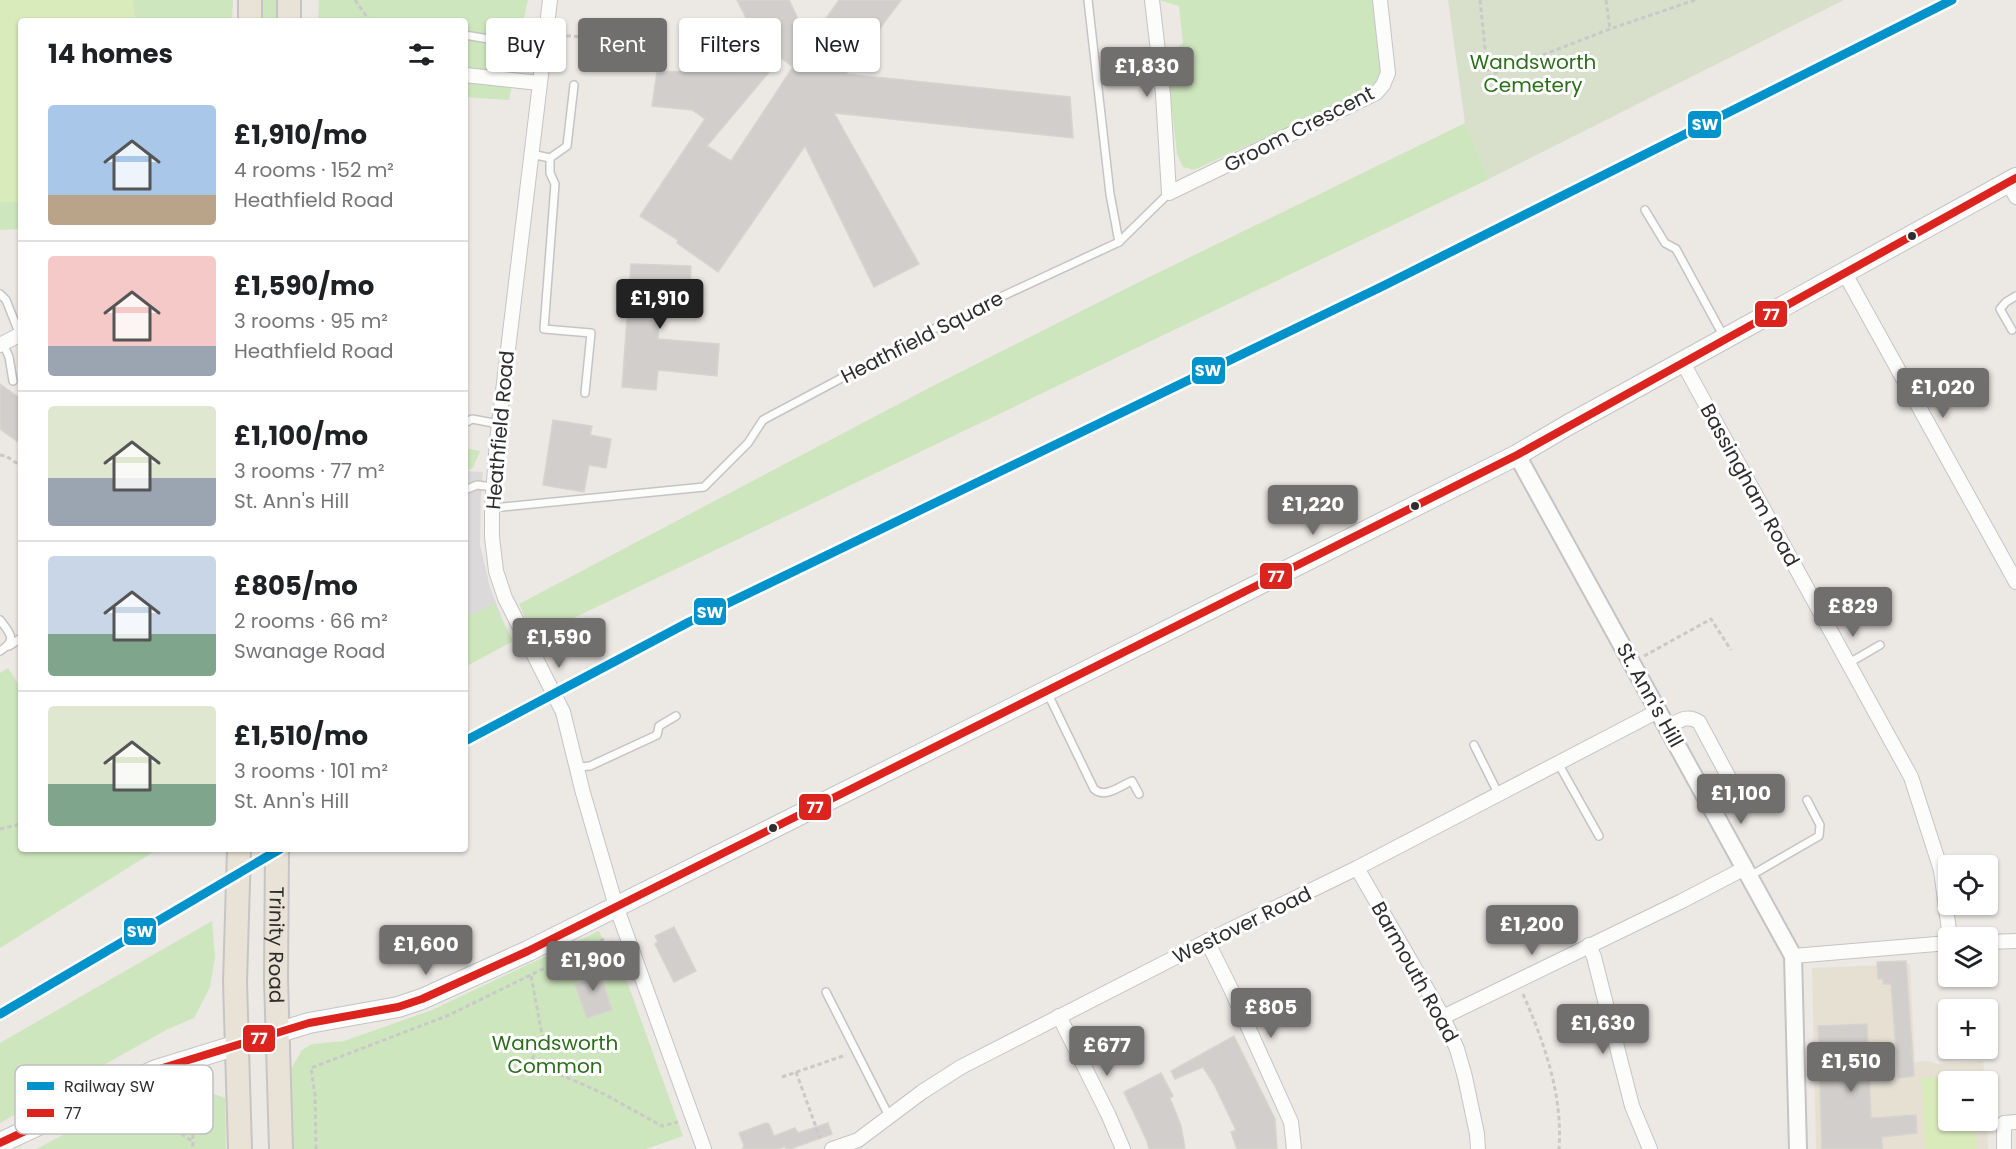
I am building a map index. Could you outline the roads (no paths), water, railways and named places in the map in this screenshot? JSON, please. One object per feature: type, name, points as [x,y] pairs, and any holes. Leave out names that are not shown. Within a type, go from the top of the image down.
[{"type":"highway","points":[[250,0],[250,18]]},
{"type":"highway","points":[[289,0],[289,18]]},
{"type":"highway","name":"Trinity Road","points":[[239,852],[235,982],[240,1149]]},
{"type":"highway","name":"Trinity Road","points":[[277,852],[275,894],[281,1149]]},
{"type":"main road","points":[[172,1065],[309,1023],[379,1011],[422,999],[528,951],[1517,455],[1844,272],[2013,186]]},
{"type":"main road","points":[[0,1143],[19,1134]]},
{"type":"street","name":"Heathfield Road","points":[[550,0],[493,487],[492,537],[496,571],[504,598],[563,712],[583,793],[616,906],[704,1149]]},
{"type":"street","points":[[1152,0],[1163,94],[1169,193]]},
{"type":"street","name":"Groom Crescent","points":[[1169,193],[1376,93],[1383,85],[1388,73],[1380,0]]},
{"type":"street","points":[[468,75],[539,83]]},
{"type":"street","points":[[1844,272],[2016,582]]},
{"type":"street","points":[[2,344],[18,336]]},
{"type":"street","name":"Bassingham Road","points":[[1683,363],[1911,777],[1941,870],[1949,927]]},
{"type":"street","name":"St. Ann's Hill","points":[[1517,455],[1793,956],[1798,1149]]},
{"type":"street","name":"Westover Road","points":[[832,1149],[858,1140],[961,1067],[1207,941],[1357,868],[1658,711]]},
{"type":"street","points":[[1668,727],[1686,718],[1693,718],[1699,722],[1734,787],[1730,797],[1712,808]]},
{"type":"street","name":"Barmouth Road","points":[[1357,868],[1443,1017],[1457,1049],[1477,1134],[1478,1149]]},
{"type":"street","points":[[1443,1017],[1589,945],[1747,872]]},
{"type":"street","points":[[1998,941],[2016,940]]},
{"type":"street","points":[[1207,941],[1291,1122],[1294,1149]]},
{"type":"street","points":[[1793,956],[1938,944]]},
{"type":"street","points":[[1589,945],[1632,1106],[1650,1149]]},
{"type":"street","points":[[1059,1016],[1123,1149]]},
{"type":"street","points":[[2004,1149],[2004,1123],[2016,1122]]},
{"type":"lane","points":[[1088,0],[1110,194],[1119,242]]},
{"type":"lane","points":[[468,36],[506,42],[501,78]]},
{"type":"lane","points":[[531,154],[550,158],[567,146],[574,85]]},
{"type":"lane","points":[[550,158],[550,173],[555,184],[544,329],[591,333],[585,393]]},
{"type":"lane","name":"Heathfield Square","points":[[492,508],[704,487],[748,443],[763,420],[947,322],[1119,242],[1169,193]]},
{"type":"lane","points":[[1645,210],[1665,243],[1676,249],[1725,339]]},
{"type":"lane","points":[[0,294],[6,300],[18,327]]},
{"type":"lane","points":[[2012,330],[2000,309],[2016,296]]},
{"type":"lane","points":[[2,344],[9,357],[14,381]]},
{"type":"lane","points":[[468,421],[472,419],[499,424]]},
{"type":"lane","points":[[468,489],[477,485],[493,487]]},
{"type":"lane","points":[[0,620],[10,633],[9,646]]},
{"type":"lane","points":[[0,651],[18,640]]},
{"type":"lane","points":[[1849,663],[1880,645]]},
{"type":"lane","points":[[1047,692],[1094,789],[1104,794],[1132,781],[1139,794]]},
{"type":"lane","points":[[578,767],[590,766],[657,735],[659,726],[676,716]]},
{"type":"lane","points":[[1474,745],[1498,793]]},
{"type":"lane","points":[[1558,763],[1599,836]]},
{"type":"lane","points":[[1747,872],[1819,836],[1820,825],[1807,800]]},
{"type":"lane","points":[[826,992],[889,1116]]},
{"type":"rail line","name":"SW","points":[[468,739],[689,622],[1383,286],[1952,0]]},
{"type":"rail line","name":"SW","points":[[0,1014],[275,852]]},
{"type":"park label","name":"Wandsworth Cemetery","points":[[1533,74]]},
{"type":"park label","name":"Wandsworth Common","points":[[555,1054]]}]
